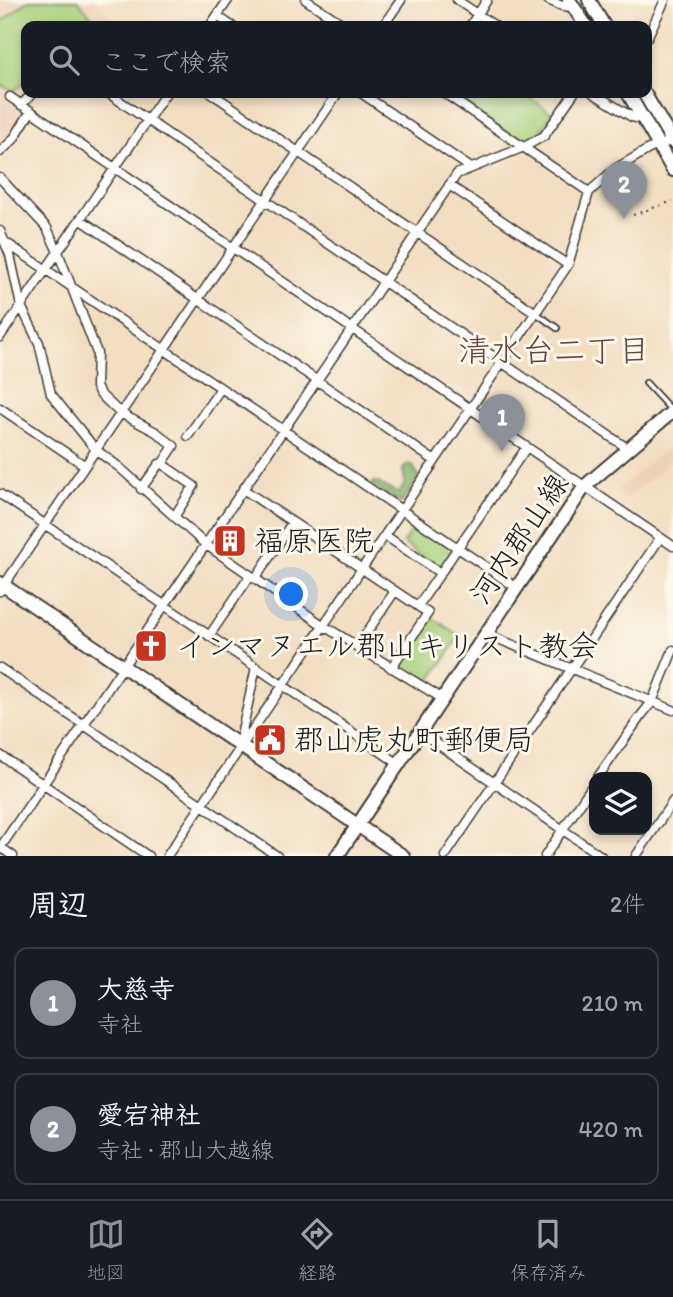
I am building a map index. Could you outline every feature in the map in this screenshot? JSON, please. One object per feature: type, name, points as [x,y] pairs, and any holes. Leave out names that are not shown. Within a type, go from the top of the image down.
[{"type":"main road","points":[[589,0],[601,21]]},
{"type":"main road","points":[[571,3],[583,21]]},
{"type":"main road","points":[[631,98],[646,120],[669,142]]},
{"type":"main road","points":[[647,98],[669,142],[673,170]]},
{"type":"main road","name":"河内郡山線","points":[[337,856],[585,486],[673,411]]},
{"type":"main road","points":[[1,586],[402,856]]},
{"type":"street","points":[[214,21],[228,0]]},
{"type":"street","points":[[306,0],[338,21]]},
{"type":"street","points":[[386,21],[401,0]]},
{"type":"street","points":[[457,0],[487,21]]},
{"type":"street","points":[[474,21],[487,0]]},
{"type":"street","points":[[548,0],[562,6],[571,3]]},
{"type":"street","points":[[652,27],[665,0]]},
{"type":"street","points":[[217,16],[224,21]]},
{"type":"street","points":[[10,97],[673,546]]},
{"type":"street","points":[[21,105],[28,98]]},
{"type":"street","points":[[116,98],[627,448]]},
{"type":"street","points":[[2,330],[163,98]]},
{"type":"street","points":[[219,98],[536,313]]},
{"type":"street","points":[[1,586],[233,249],[332,98]]},
{"type":"street","points":[[368,98],[471,168]]},
{"type":"street","points":[[451,98],[589,192]]},
{"type":"street","points":[[13,856],[0,847],[457,174],[544,136],[571,98]]},
{"type":"street","points":[[601,98],[632,117],[646,120]]},
{"type":"street","points":[[0,152],[13,140],[30,111]]},
{"type":"street","points":[[167,856],[568,265],[589,192],[615,169],[669,142]]},
{"type":"street","points":[[0,178],[47,228],[58,251],[97,353],[96,387],[107,403],[120,413],[156,432],[174,446],[141,489]]},
{"type":"street","points":[[449,185],[568,265]]},
{"type":"street","points":[[80,219],[435,461]]},
{"type":"street","points":[[0,231],[10,255],[21,306],[39,344],[51,394],[96,450],[119,467],[205,544],[252,578],[443,699]]},
{"type":"street","points":[[2,240],[517,588]]},
{"type":"street","points":[[188,436],[221,388]]},
{"type":"street","points":[[0,408],[85,465]]},
{"type":"street","points":[[418,606],[526,448]]},
{"type":"street","points":[[162,464],[194,486],[174,517]]},
{"type":"street","points":[[243,489],[428,613],[391,668]]},
{"type":"street","points":[[0,494],[399,764]]},
{"type":"street","points":[[209,636],[292,523]]},
{"type":"street","points":[[386,536],[440,573]]},
{"type":"street","points":[[445,856],[660,538]]},
{"type":"street","points":[[357,647],[395,591]]},
{"type":"street","points":[[486,634],[673,710]]},
{"type":"street","points":[[601,772],[639,716],[652,702],[673,650]]},
{"type":"street","points":[[241,746],[256,667]]},
{"type":"street","points":[[0,668],[277,856]]},
{"type":"street","points":[[420,732],[601,856]]},
{"type":"street","points":[[0,755],[148,856]]},
{"type":"street","points":[[545,856],[589,790]]},
{"type":"street","points":[[636,856],[673,801]]},
{"type":"lane","points":[[536,313],[557,328]]},
{"type":"lane","points":[[646,383],[673,411]]},
{"type":"path","points":[[633,215],[673,201]]},
{"type":"shaded area","points":[[0,0],[97,0],[113,21],[21,21],[21,98],[24,98],[24,112],[14,131],[0,145]]},
{"type":"shaded area","points":[[667,448],[673,459],[625,500],[617,490]]},
{"type":"green space","points":[[29,0],[78,0],[95,21],[21,21],[21,85],[14,91],[0,85],[0,23]]},
{"type":"green space","points":[[456,98],[530,98],[552,113],[540,133],[523,144]]},
{"type":"green space","points":[[409,464],[419,478],[401,503],[372,485],[376,482],[399,494],[405,483],[403,469]]},
{"type":"green space","points":[[416,524],[453,548],[441,567],[438,568],[403,543]]},
{"type":"green space","points":[[431,617],[460,636],[428,684],[398,665]]},
{"type":"place","name":"愛宕神社","points":[[624,219]]},
{"type":"place","name":"大慈寺","points":[[502,452]]},
{"type":"place","name":"福原医院","points":[[230,541]]},
{"type":"place","name":"インマヌエル郡山キリスト教会","points":[[151,646]]},
{"type":"place","name":"郡山虎丸町郵便局","points":[[270,740]]},
{"type":"district","name":"清水台二丁目","points":[[554,350]]}]
